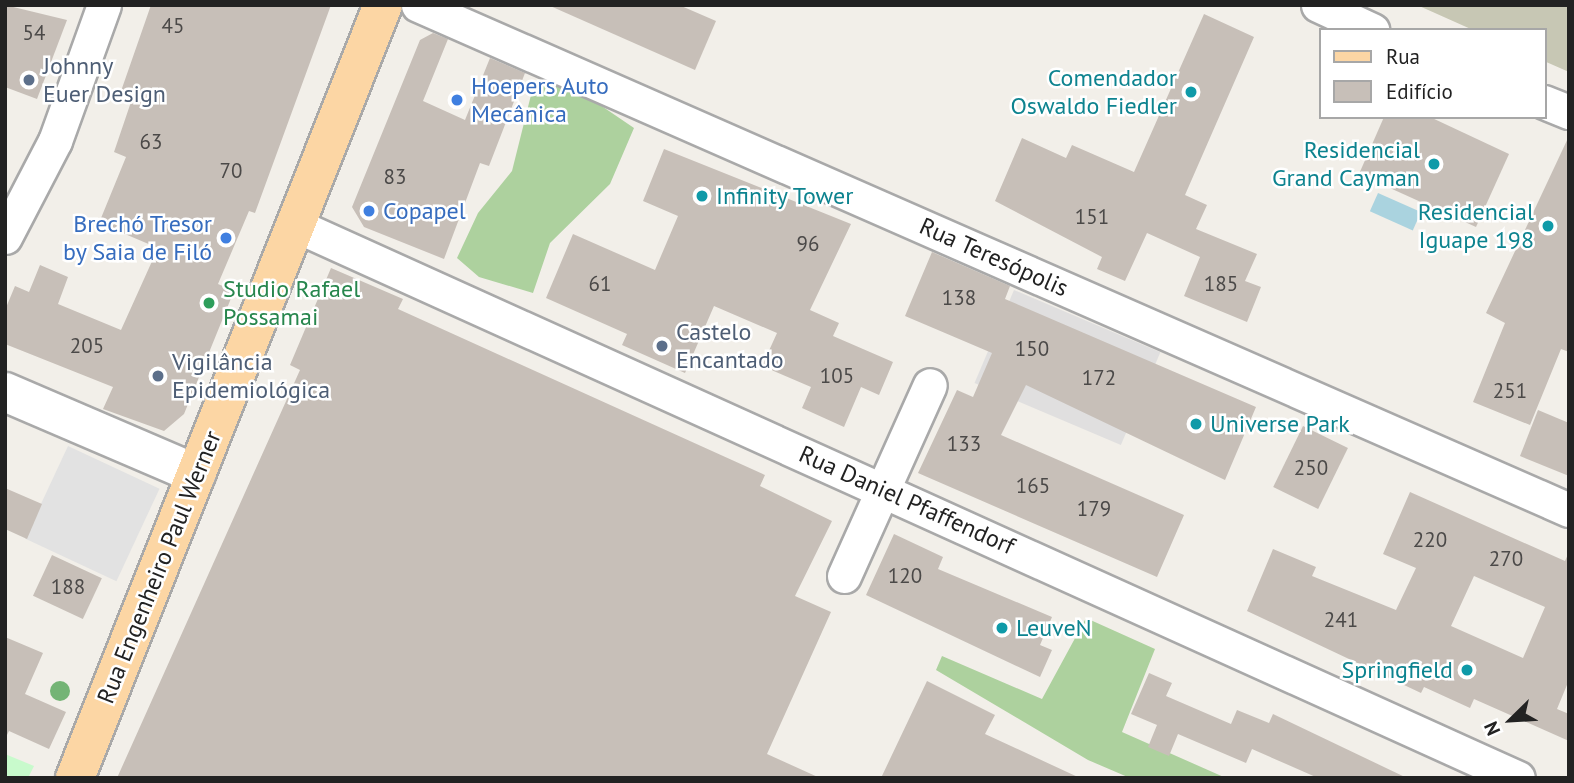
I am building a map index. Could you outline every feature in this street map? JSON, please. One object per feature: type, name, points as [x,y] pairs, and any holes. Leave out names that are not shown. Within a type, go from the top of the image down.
[{"type":"main road","name":"Rua Engenheiro Paul Werner","points":[[75,778],[383,5]]},
{"type":"street","points":[[5,237],[55,141],[104,5]]},
{"type":"street","name":"Rua Teresópolis","points":[[418,5],[1569,510]]},
{"type":"street","points":[[1318,5],[1368,28]]},
{"type":"street","points":[[1546,103],[1569,112]]},
{"type":"street","name":"Rua Daniel Pfaffendorf","points":[[295,225],[1518,778]]},
{"type":"street","points":[[844,576],[930,385]]},
{"type":"street","points":[[5,392],[196,474]]},
{"type":"shaded area","points":[[1417,5],[1569,5],[1569,72],[1546,62],[1546,28],[1469,28]]},
{"type":"shaded area","points":[[1014,290],[1160,352],[1121,445],[975,383]]},
{"type":"shaded area","points":[[68,446],[160,489],[116,581],[25,538]]},
{"type":"green space","points":[[548,78],[581,92],[634,128],[610,184],[550,243],[533,293],[479,277],[457,258],[478,213],[512,171],[531,95]]},
{"type":"green space","points":[[1086,618],[1155,649],[1122,732],[1226,778],[1130,778],[1088,760],[936,670],[942,656],[1042,699]]},
{"type":"green space","points":[[5,754],[34,766],[28,778],[5,778]]},
{"type":"water","points":[[1378,193],[1421,212],[1413,230],[1370,211]]},
{"type":"building","points":[[5,5],[67,20],[37,99],[5,87]]},
{"type":"building","points":[[151,5],[331,5],[255,213],[249,211],[218,284],[234,291],[184,414],[164,431],[103,409],[113,387],[5,344],[5,310],[15,286],[29,292],[40,265],[68,277],[58,304],[121,330],[158,248],[99,223],[126,157],[114,152],[132,99],[120,94]]},
{"type":"building","points":[[548,5],[679,5],[716,21],[695,70]]},
{"type":"building","points":[[1204,14],[1254,37],[1185,195],[1207,205],[1196,229],[1257,254],[1245,281],[1261,287],[1247,322],[1184,296],[1200,257],[1147,233],[1125,281],[1097,269],[1102,257],[995,201],[1022,138],[1066,158],[1072,145],[1134,172]]},
{"type":"building","points":[[433,33],[448,39],[423,101],[465,120],[490,58],[525,73],[489,166],[480,163],[444,259],[364,227],[352,207],[420,40]]},
{"type":"building","name":"Residencial Grand Cayman","points":[[1383,119],[1434,119],[1509,154],[1476,227],[1359,174]]},
{"type":"building","name":"Residencial Iguape 198","points":[[1569,136],[1569,352],[1561,349],[1530,425],[1473,402],[1505,323],[1486,313]]},
{"type":"building","points":[[664,149],[851,224],[810,310],[839,323],[833,336],[893,362],[879,395],[861,387],[844,427],[802,408],[811,387],[762,366],[777,333],[714,306],[685,373],[622,345],[627,334],[546,298],[573,234],[655,270],[678,216],[643,201]]},
{"type":"building","points":[[932,252],[1010,286],[1005,299],[1256,407],[1225,480],[1026,385],[1001,435],[1184,515],[1157,577],[918,473],[957,390],[973,397],[992,353],[905,316]]},
{"type":"building","points":[[331,268],[403,299],[398,309],[765,475],[760,486],[832,521],[795,596],[831,612],[767,754],[820,778],[117,778],[300,370],[290,365]]},
{"type":"building","points":[[1538,410],[1569,423],[1569,476],[1520,456]]},
{"type":"building","points":[[1303,426],[1348,448],[1318,509],[1273,487]]},
{"type":"building","points":[[5,488],[42,504],[27,539],[5,529]]},
{"type":"building","points":[[1410,492],[1565,561],[1569,552],[1569,680],[1557,709],[1569,714],[1569,741],[1474,699],[1470,708],[1424,687],[1421,693],[1247,611],[1273,549],[1316,567],[1312,576],[1396,610],[1416,568],[1383,554]],"holes":[[[1474,576],[1545,607],[1523,658],[1451,626]]]},
{"type":"building","points":[[894,534],[943,557],[938,569],[1052,617],[1040,645],[1052,650],[1040,677],[866,595]]},
{"type":"building","points":[[52,555],[102,578],[83,619],[33,596]]},
{"type":"building","points":[[5,637],[43,653],[25,694],[66,712],[49,749],[9,731],[5,739]]},
{"type":"building","points":[[1149,673],[1172,683],[1166,696],[1231,724],[1237,710],[1269,723],[1273,714],[1407,778],[1318,778],[1252,749],[1246,763],[1178,734],[1169,756],[1148,747],[1157,725],[1131,714]]},
{"type":"building","points":[[927,681],[995,715],[985,734],[1080,778],[881,778]]},
{"type":"place","name":"Johnny Euer Design","points":[[29,80]]},
{"type":"place","name":"Comendador Oswaldo Fiedler","points":[[1191,92]]},
{"type":"place","name":"Hoepers Auto Mecânica","points":[[457,100]]},
{"type":"place","name":"Residencial Grand Cayman","points":[[1434,164]]},
{"type":"place","name":"Infinity Tower","points":[[702,196]]},
{"type":"place","name":"Copapel","points":[[369,211]]},
{"type":"place","name":"Residencial Iguape 198","points":[[1548,226]]},
{"type":"place","name":"Brechó Tresor by Saia de Filó","points":[[226,238]]},
{"type":"place","name":"Studio Rafael Possamai","points":[[209,303]]},
{"type":"place","name":"Castelo Encantado","points":[[662,346]]},
{"type":"place","name":"Vigilância Epidemiológica","points":[[158,376]]},
{"type":"place","name":"Universe Park","points":[[1196,424]]},
{"type":"place","name":"LeuveN","points":[[1002,628]]},
{"type":"place","name":"Springfield","points":[[1467,670]]}]
